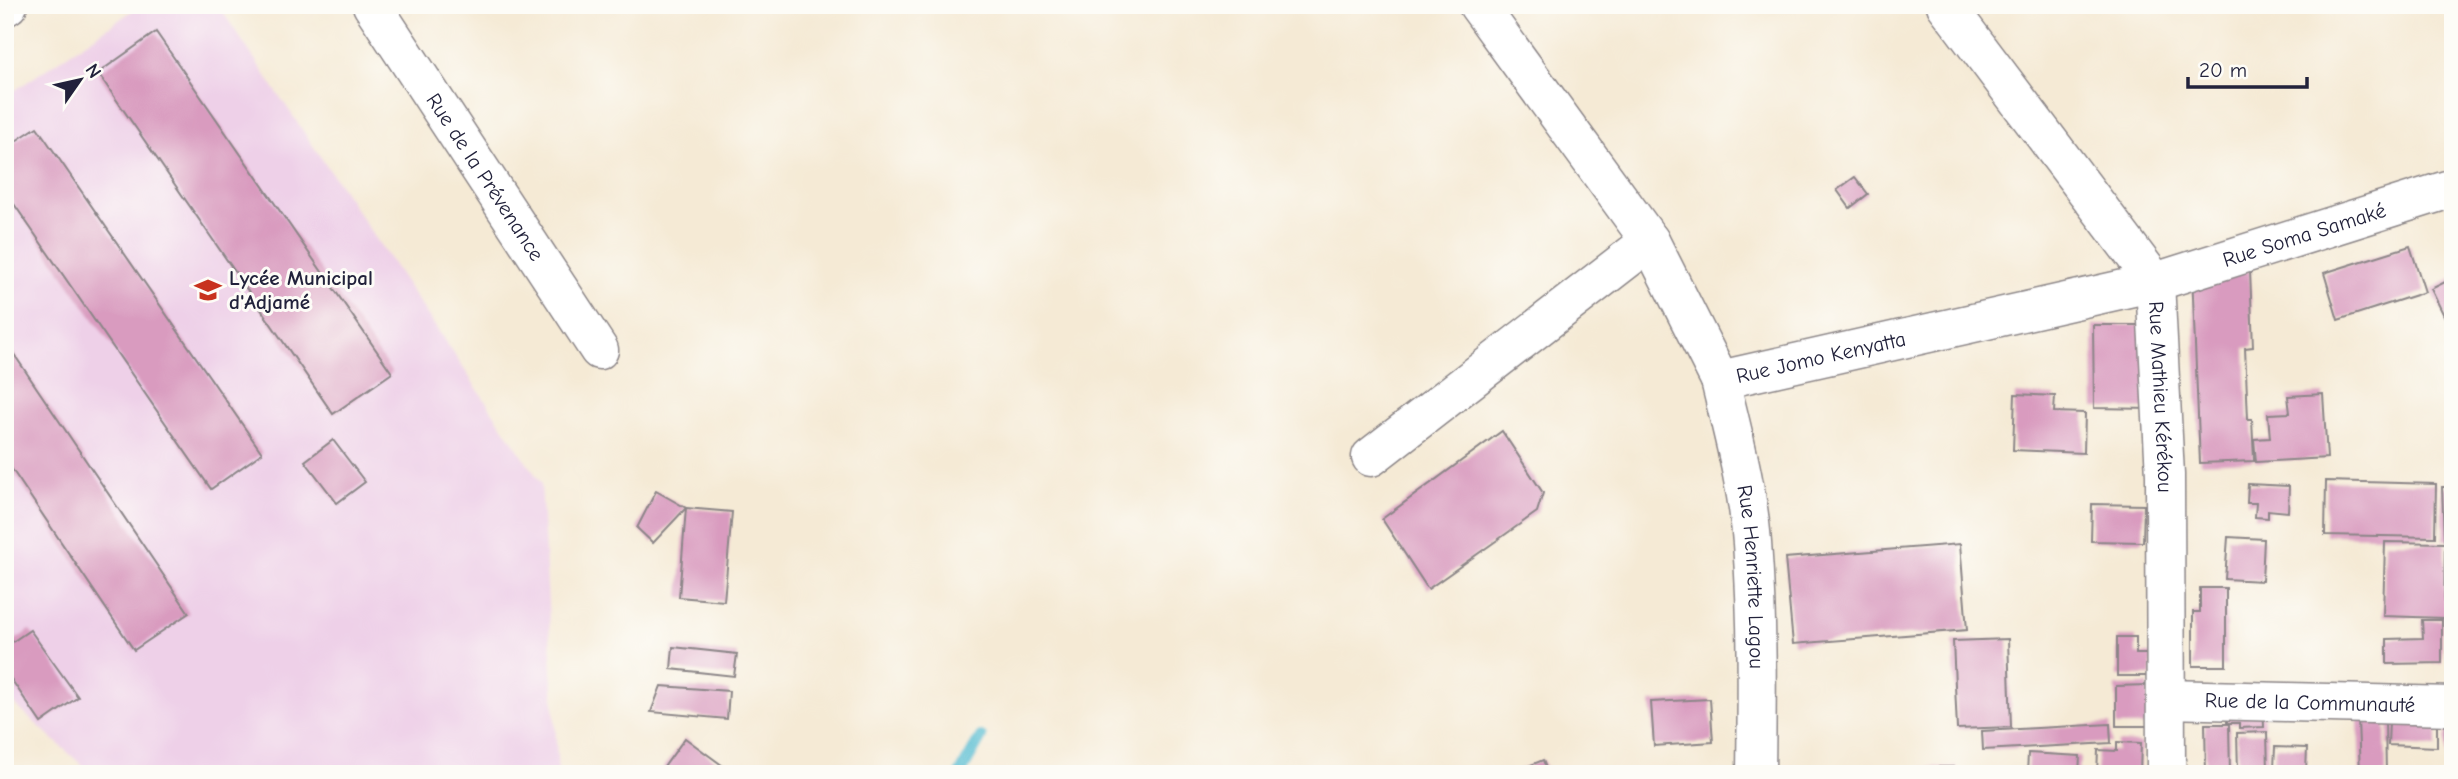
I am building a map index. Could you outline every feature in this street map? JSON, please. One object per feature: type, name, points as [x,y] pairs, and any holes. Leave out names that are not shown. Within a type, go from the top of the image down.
[{"type":"street","name":"Rue de la Prévenance","points":[[372,5],[599,350]]},
{"type":"street","name":"Rue Jomo Kenyatta","points":[[1478,5],[1650,241],[1720,380],[2155,282]]},
{"type":"street","name":"Rue Mathieu Kérékou","points":[[1946,5],[2155,282],[2165,475],[2166,774]]},
{"type":"street","name":"Rue Soma Samaké","points":[[2155,282],[2453,188]]},
{"type":"street","points":[[1371,457],[1650,241]]},
{"type":"street","name":"Rue Henriette Lagou","points":[[1720,380],[1736,444],[1752,541],[1757,654],[1756,774]]},
{"type":"street","name":"Rue de la Communauté","points":[[2166,699],[2453,706]]},
{"type":"shaded area","name":"Lycée Municipal d'Adjamé","points":[[141,5],[218,5],[541,483],[558,774],[92,774],[5,696],[5,97]]},
{"type":"building","points":[[156,32],[392,373],[333,414],[98,73]]},
{"type":"building","points":[[37,127],[262,453],[211,489],[5,191],[5,148]]},
{"type":"building","points":[[1855,177],[1868,194],[1850,208],[1837,190]]},
{"type":"building","points":[[2410,246],[2425,292],[2338,320],[2324,273]]},
{"type":"building","points":[[2250,271],[2253,347],[2245,348],[2248,419],[2252,419],[2254,461],[2200,463],[2192,273]]},
{"type":"building","points":[[2453,278],[2453,334],[2431,289]]},
{"type":"building","points":[[2093,325],[2152,325],[2152,409],[2094,408]]},
{"type":"building","points":[[5,341],[189,613],[134,650],[5,459]]},
{"type":"building","points":[[2015,394],[2055,396],[2054,412],[2085,413],[2084,453],[2013,450]]},
{"type":"building","points":[[2323,394],[2327,458],[2256,462],[2254,439],[2270,438],[2268,414],[2290,413],[2288,396]]},
{"type":"building","points":[[1502,431],[1543,493],[1537,512],[1428,589],[1382,519]]},
{"type":"building","points":[[333,440],[365,482],[337,503],[305,461]]},
{"type":"building","points":[[2326,481],[2436,484],[2435,537],[2325,535]]},
{"type":"building","points":[[2248,484],[2289,486],[2288,512],[2268,510],[2268,518],[2255,517],[2256,503],[2247,503]]},
{"type":"building","points":[[2442,487],[2453,487],[2453,540],[2444,540]]},
{"type":"building","points":[[656,491],[686,508],[653,543],[637,528]]},
{"type":"building","points":[[2092,504],[2144,505],[2143,542],[2091,541]]},
{"type":"building","points":[[686,508],[732,512],[724,601],[679,597]]},
{"type":"building","points":[[2228,537],[2264,539],[2262,581],[2225,579]]},
{"type":"building","points":[[2385,542],[2445,543],[2444,618],[2383,616]]},
{"type":"building","points":[[1960,544],[1967,630],[1793,644],[1785,558]]},
{"type":"building","points":[[2200,588],[2226,588],[2226,666],[2193,666],[2193,612],[2200,612]]},
{"type":"building","points":[[2422,620],[2442,620],[2442,663],[2387,664],[2387,639],[2423,638]]},
{"type":"building","points":[[30,630],[78,697],[41,723],[5,670],[5,647]]},
{"type":"building","points":[[2117,637],[2136,637],[2136,654],[2152,654],[2151,676],[2117,676]]},
{"type":"building","points":[[2008,639],[2011,727],[1957,729],[1953,641]]},
{"type":"building","points":[[673,647],[737,654],[734,676],[671,669]]},
{"type":"building","points":[[2148,685],[2149,726],[2116,726],[2116,686]]},
{"type":"building","points":[[661,686],[729,691],[727,719],[651,712]]},
{"type":"building","points":[[1710,699],[1713,742],[1654,746],[1651,702]]},
{"type":"building","points":[[2263,705],[2264,727],[2239,728],[2239,723],[2227,723],[2227,706]]},
{"type":"building","points":[[2385,718],[2386,774],[2360,774],[2358,719]]},
{"type":"building","points":[[2389,721],[2437,722],[2437,747],[2388,745]]},
{"type":"building","points":[[2445,721],[2453,721],[2453,774],[2447,774]]},
{"type":"building","points":[[2110,724],[2111,743],[1983,750],[1982,731]]},
{"type":"building","points":[[2205,724],[2229,724],[2230,774],[2206,774]]},
{"type":"building","points":[[2267,732],[2268,771],[2238,772],[2237,733]]},
{"type":"building","points":[[685,738],[734,774],[659,774]]},
{"type":"building","points":[[2117,742],[2141,743],[2140,774],[2097,774],[2098,750],[2117,751]]},
{"type":"building","points":[[2275,747],[2307,748],[2306,771],[2274,769]]},
{"type":"building","points":[[2028,753],[2080,756],[2079,774],[2027,774]]},
{"type":"building","points":[[1543,760],[1548,774],[1518,774],[1516,771]]},
{"type":"building","points":[[1902,767],[1956,767],[1956,774],[1902,774]]},
{"type":"waterway","points":[[960,774],[981,737]]},
{"type":"place","name":"Lycée Municipal d'Adjamé","points":[[208,290]]}]
